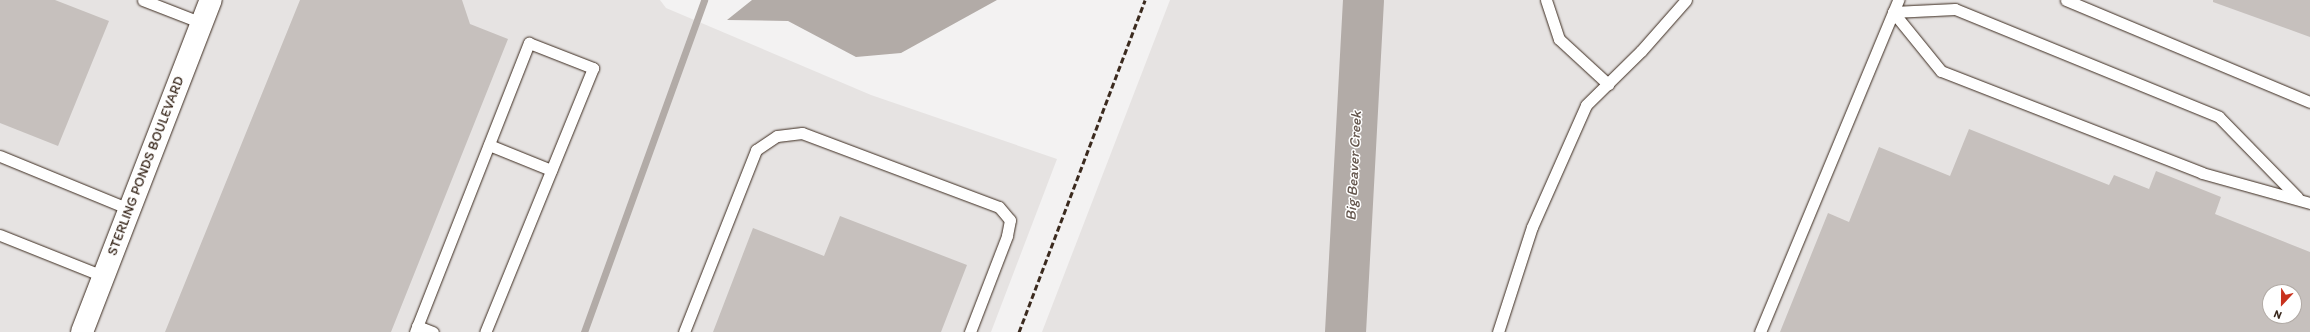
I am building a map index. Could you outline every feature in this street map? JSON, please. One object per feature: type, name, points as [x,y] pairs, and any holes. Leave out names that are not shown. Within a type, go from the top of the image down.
[{"type":"street","name":"STERLING PONDS BOULEVARD","points":[[82,332],[211,0]]},
{"type":"lane","points":[[143,0],[202,23]]},
{"type":"lane","points":[[1498,332],[1532,227],[1586,105],[1641,51],[1686,0]]},
{"type":"lane","points":[[1760,332],[1898,0]]},
{"type":"lane","points":[[2066,0],[2310,102]]},
{"type":"lane","points":[[1549,2],[1559,39],[1608,84]]},
{"type":"lane","points":[[1893,12],[1955,9],[2219,117],[2297,197]]},
{"type":"lane","points":[[1893,12],[1941,71],[2202,173],[2297,197],[2310,203]]},
{"type":"lane","points":[[433,332],[416,329],[530,43],[592,68],[485,332]]},
{"type":"lane","points":[[684,332],[756,150],[777,136],[802,133],[999,207],[1010,220],[1007,236],[970,332]]},
{"type":"lane","points":[[489,145],[551,170]]},
{"type":"lane","points":[[0,156],[129,209]]},
{"type":"lane","points":[[0,235],[103,276]]},
{"type":"shaded area","points":[[0,0],[660,0],[666,8],[871,95],[1057,159],[991,332],[0,332]]},
{"type":"shaded area","points":[[752,0],[997,0],[901,53],[856,57],[788,21],[727,20]]},
{"type":"shaded area","points":[[1170,0],[2310,0],[2310,332],[1042,332]]},
{"type":"building","points":[[0,0],[55,0],[109,21],[58,146],[0,123]]},
{"type":"building","points":[[300,0],[462,0],[470,24],[508,39],[391,332],[165,332]]},
{"type":"building","points":[[2213,0],[2310,0],[2310,37],[2213,2]]},
{"type":"building","points":[[1969,129],[2109,185],[2114,175],[2149,189],[2156,171],[2221,197],[2215,214],[2310,252],[2310,332],[1780,332],[1828,213],[1849,222],[1879,147],[1950,176]]},
{"type":"building","points":[[840,216],[967,265],[941,332],[713,332],[753,228],[824,256]]},
{"type":"waterway","points":[[584,332],[704,0]]},
{"type":"waterway","name":"Big Beaver Creek","points":[[1345,332],[1363,0]]},
{"type":"railway","points":[[1019,332],[1145,0]]}]
